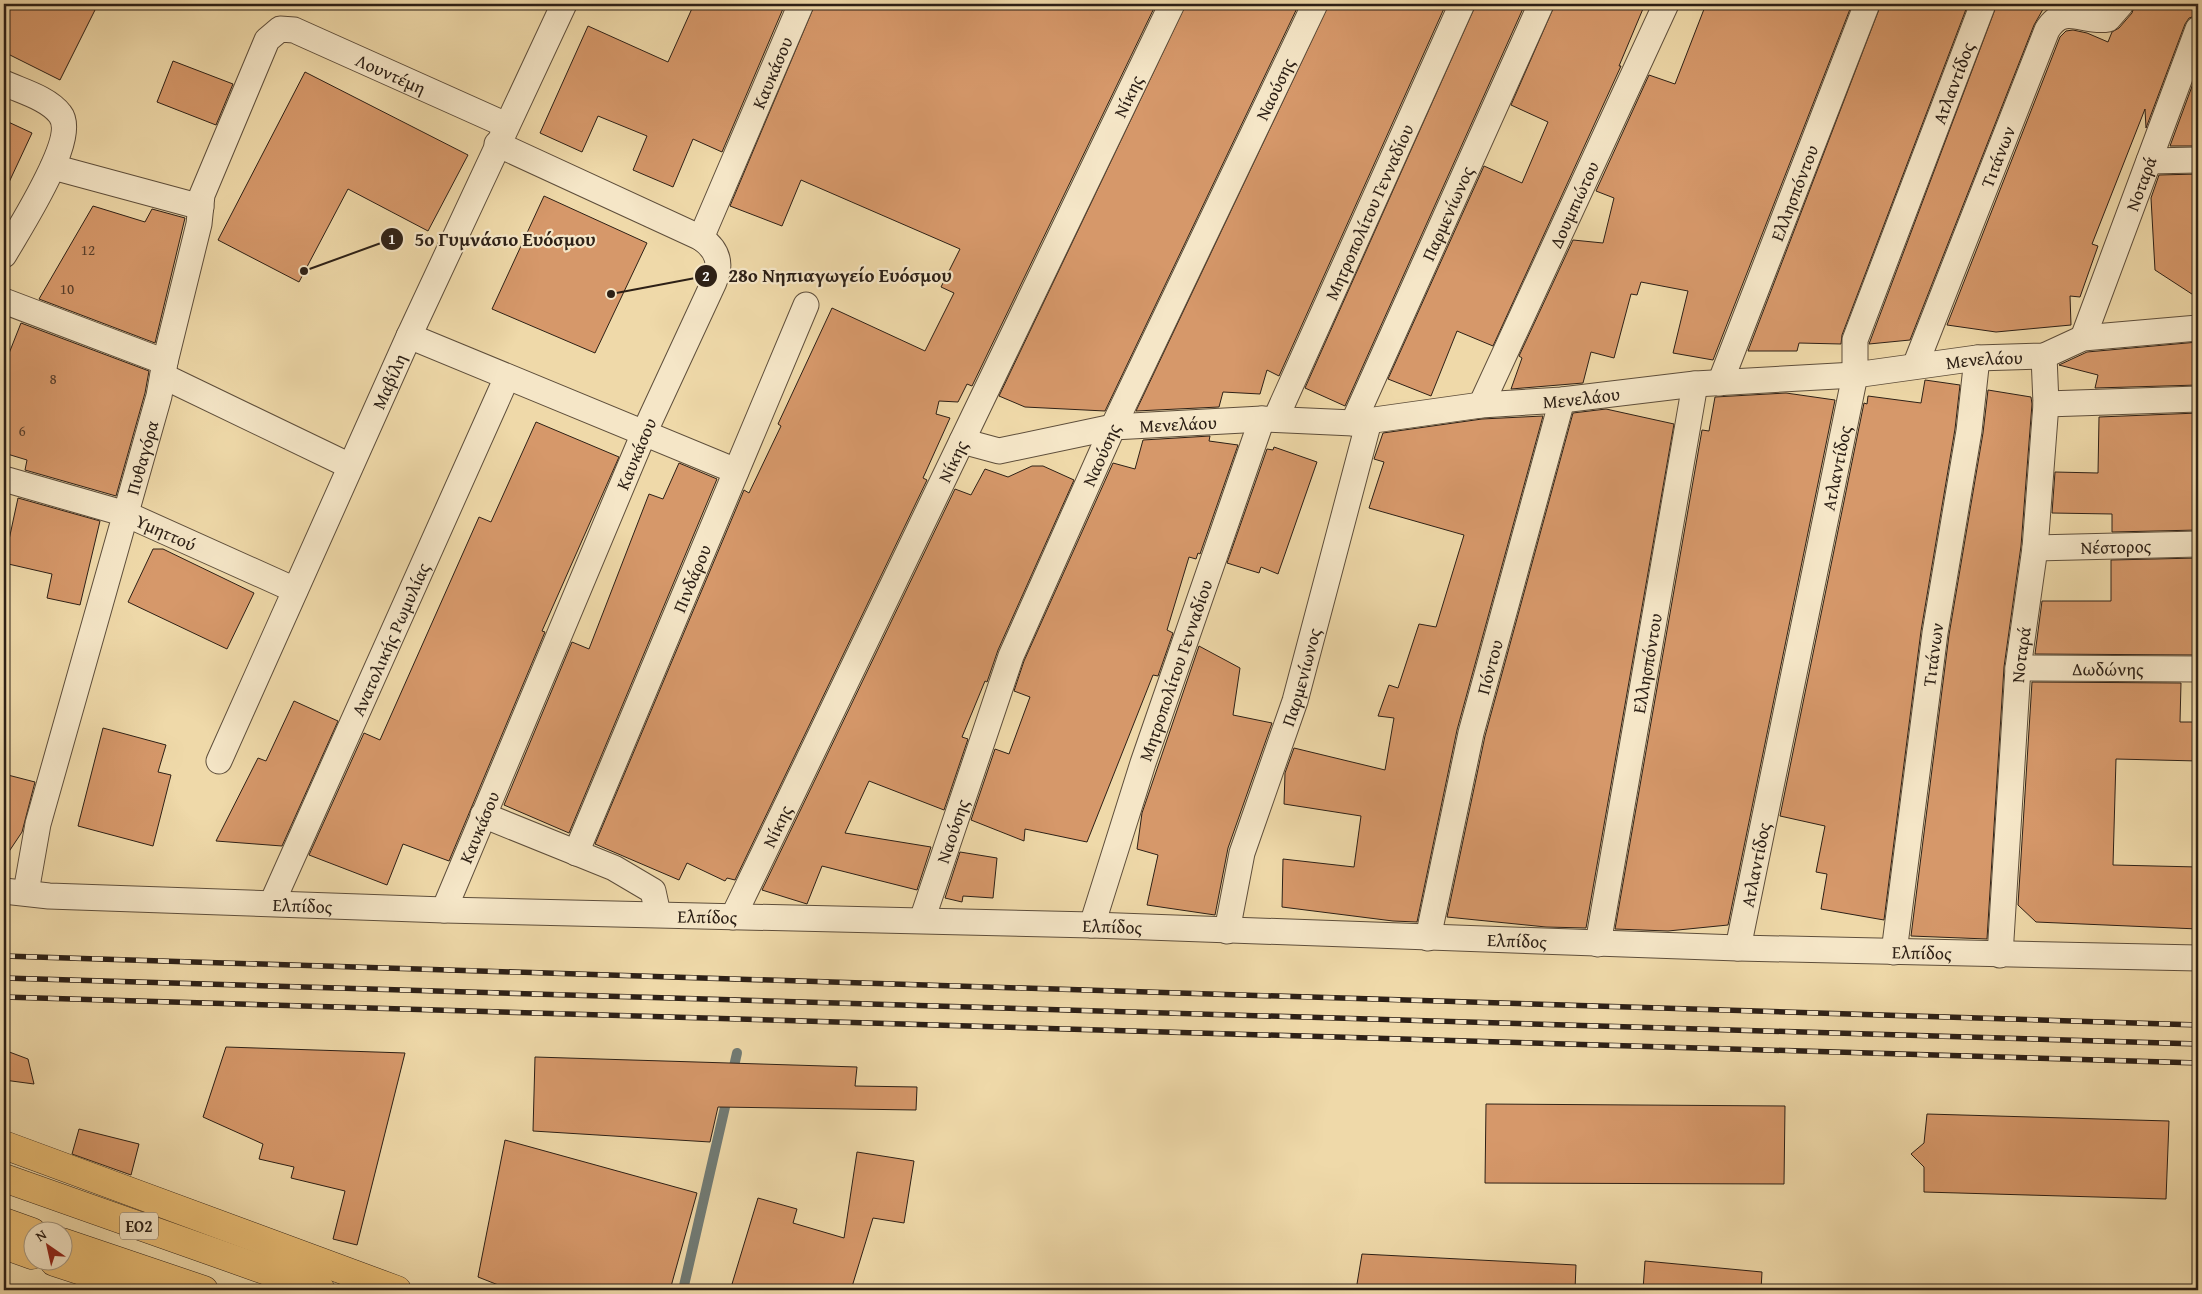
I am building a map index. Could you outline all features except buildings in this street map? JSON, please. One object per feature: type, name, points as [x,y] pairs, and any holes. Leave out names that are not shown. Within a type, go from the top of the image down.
[{"type":"main road","points":[[4,1145],[285,1251],[396,1290]]},
{"type":"main road","name":"ΕΟ2","points":[[4,1178],[321,1290]]},
{"type":"main road","points":[[4,1222],[22,1228]]},
{"type":"main road","points":[[4,1245],[22,1251]]},
{"type":"main road","name":"ΕΟ2","points":[[72,1245],[204,1290]]},
{"type":"main road","points":[[72,1268],[140,1290]]},
{"type":"street","name":"Μαβίλη","points":[[220,761],[409,336],[564,4]]},
{"type":"street","name":"Καυκάσου","points":[[444,910],[644,433],[717,275],[719,264],[715,250],[701,238],[801,4]]},
{"type":"street","name":"Νίκης","points":[[733,917],[1172,4]]},
{"type":"street","name":"Ναούσης","points":[[922,920],[1011,656],[1114,427],[1315,4]]},
{"type":"street","name":"Μητροπολίτου Γενναδίου","points":[[1092,926],[1143,763],[1269,418],[1462,4]]},
{"type":"street","name":"Παρμενίωνος","points":[[1227,931],[1242,853],[1295,701],[1361,422],[1541,4]]},
{"type":"street","name":"Δουμπιώτου","points":[[1481,405],[1666,4]]},
{"type":"street","name":"Ελλησπόντου","points":[[1720,383],[1867,4]]},
{"type":"street","name":"Ατλαντίδος","points":[[1738,948],[1855,375],[1856,340],[1984,4]]},
{"type":"street","name":"Τιτάνων","points":[[1915,366],[2047,30],[2059,17],[2067,15],[2091,20],[2108,18],[2120,4]]},
{"type":"street","name":"Λουντέμη","points":[[276,32],[286,28],[314,38],[701,238]]},
{"type":"street","name":"Νοταρά","points":[[2083,338],[2198,29]]},
{"type":"street","name":"Πυθαγόρα","points":[[15,891],[38,824],[126,514],[199,224],[202,195],[265,45],[276,32]]},
{"type":"street","points":[[4,83],[48,104],[60,114],[65,124],[64,136],[52,167],[4,255]]},
{"type":"street","points":[[2149,160],[2198,160]]},
{"type":"street","points":[[52,167],[201,207]]},
{"type":"street","points":[[4,301],[164,369],[350,466]]},
{"type":"street","name":"Πινδάρου","points":[[576,852],[806,305]]},
{"type":"street","name":"Μενελάου","points":[[962,441],[999,451],[1114,427],[1269,418],[1361,422],[1481,405],[1562,400],[1695,384],[1855,375],[1977,358],[2044,356],[2083,338],[2198,328]]},
{"type":"street","points":[[409,336],[736,471]]},
{"type":"street","name":"Νοταρά","points":[[2000,955],[2018,668],[2035,548],[2046,404],[2044,356]]},
{"type":"street","name":"Τιτάνων","points":[[1894,952],[1935,633],[1969,431],[1977,358]]},
{"type":"street","name":"Ανατολικής Ρωμυλίας","points":[[272,903],[507,377]]},
{"type":"street","name":"Ελλησπόντου","points":[[1598,944],[1695,384]]},
{"type":"street","points":[[2046,404],[2198,399]]},
{"type":"street","name":"Πόντου","points":[[1428,938],[1471,733],[1562,400]]},
{"type":"street","name":"Υμηττού","points":[[4,479],[126,514],[295,590]]},
{"type":"street","name":"Νέστορος","points":[[2035,548],[2198,544]]},
{"type":"street","name":"Δωδώνης","points":[[2018,668],[2198,669]]},
{"type":"street","points":[[483,815],[614,868],[653,892],[658,914]]},
{"type":"street","name":"Ελπίδος","points":[[15,891],[50,896],[444,910],[922,920],[1598,944],[2000,955],[2198,958]]},
{"type":"waterway","points":[[732,1075],[737,1053]]},
{"type":"waterway","points":[[683,1290],[728,1094]]},
{"type":"railway","points":[[4,956],[2198,1025]]},
{"type":"railway","points":[[4,978],[2198,1044]]},
{"type":"railway","points":[[4,997],[2198,1063]]},
{"type":"place","name":"5ο Γυμνάσιο Ευόσμου","points":[[304,271]]},
{"type":"place","name":"28ο Νηπιαγωγείο Ευόσμου","points":[[611,294]]}]
